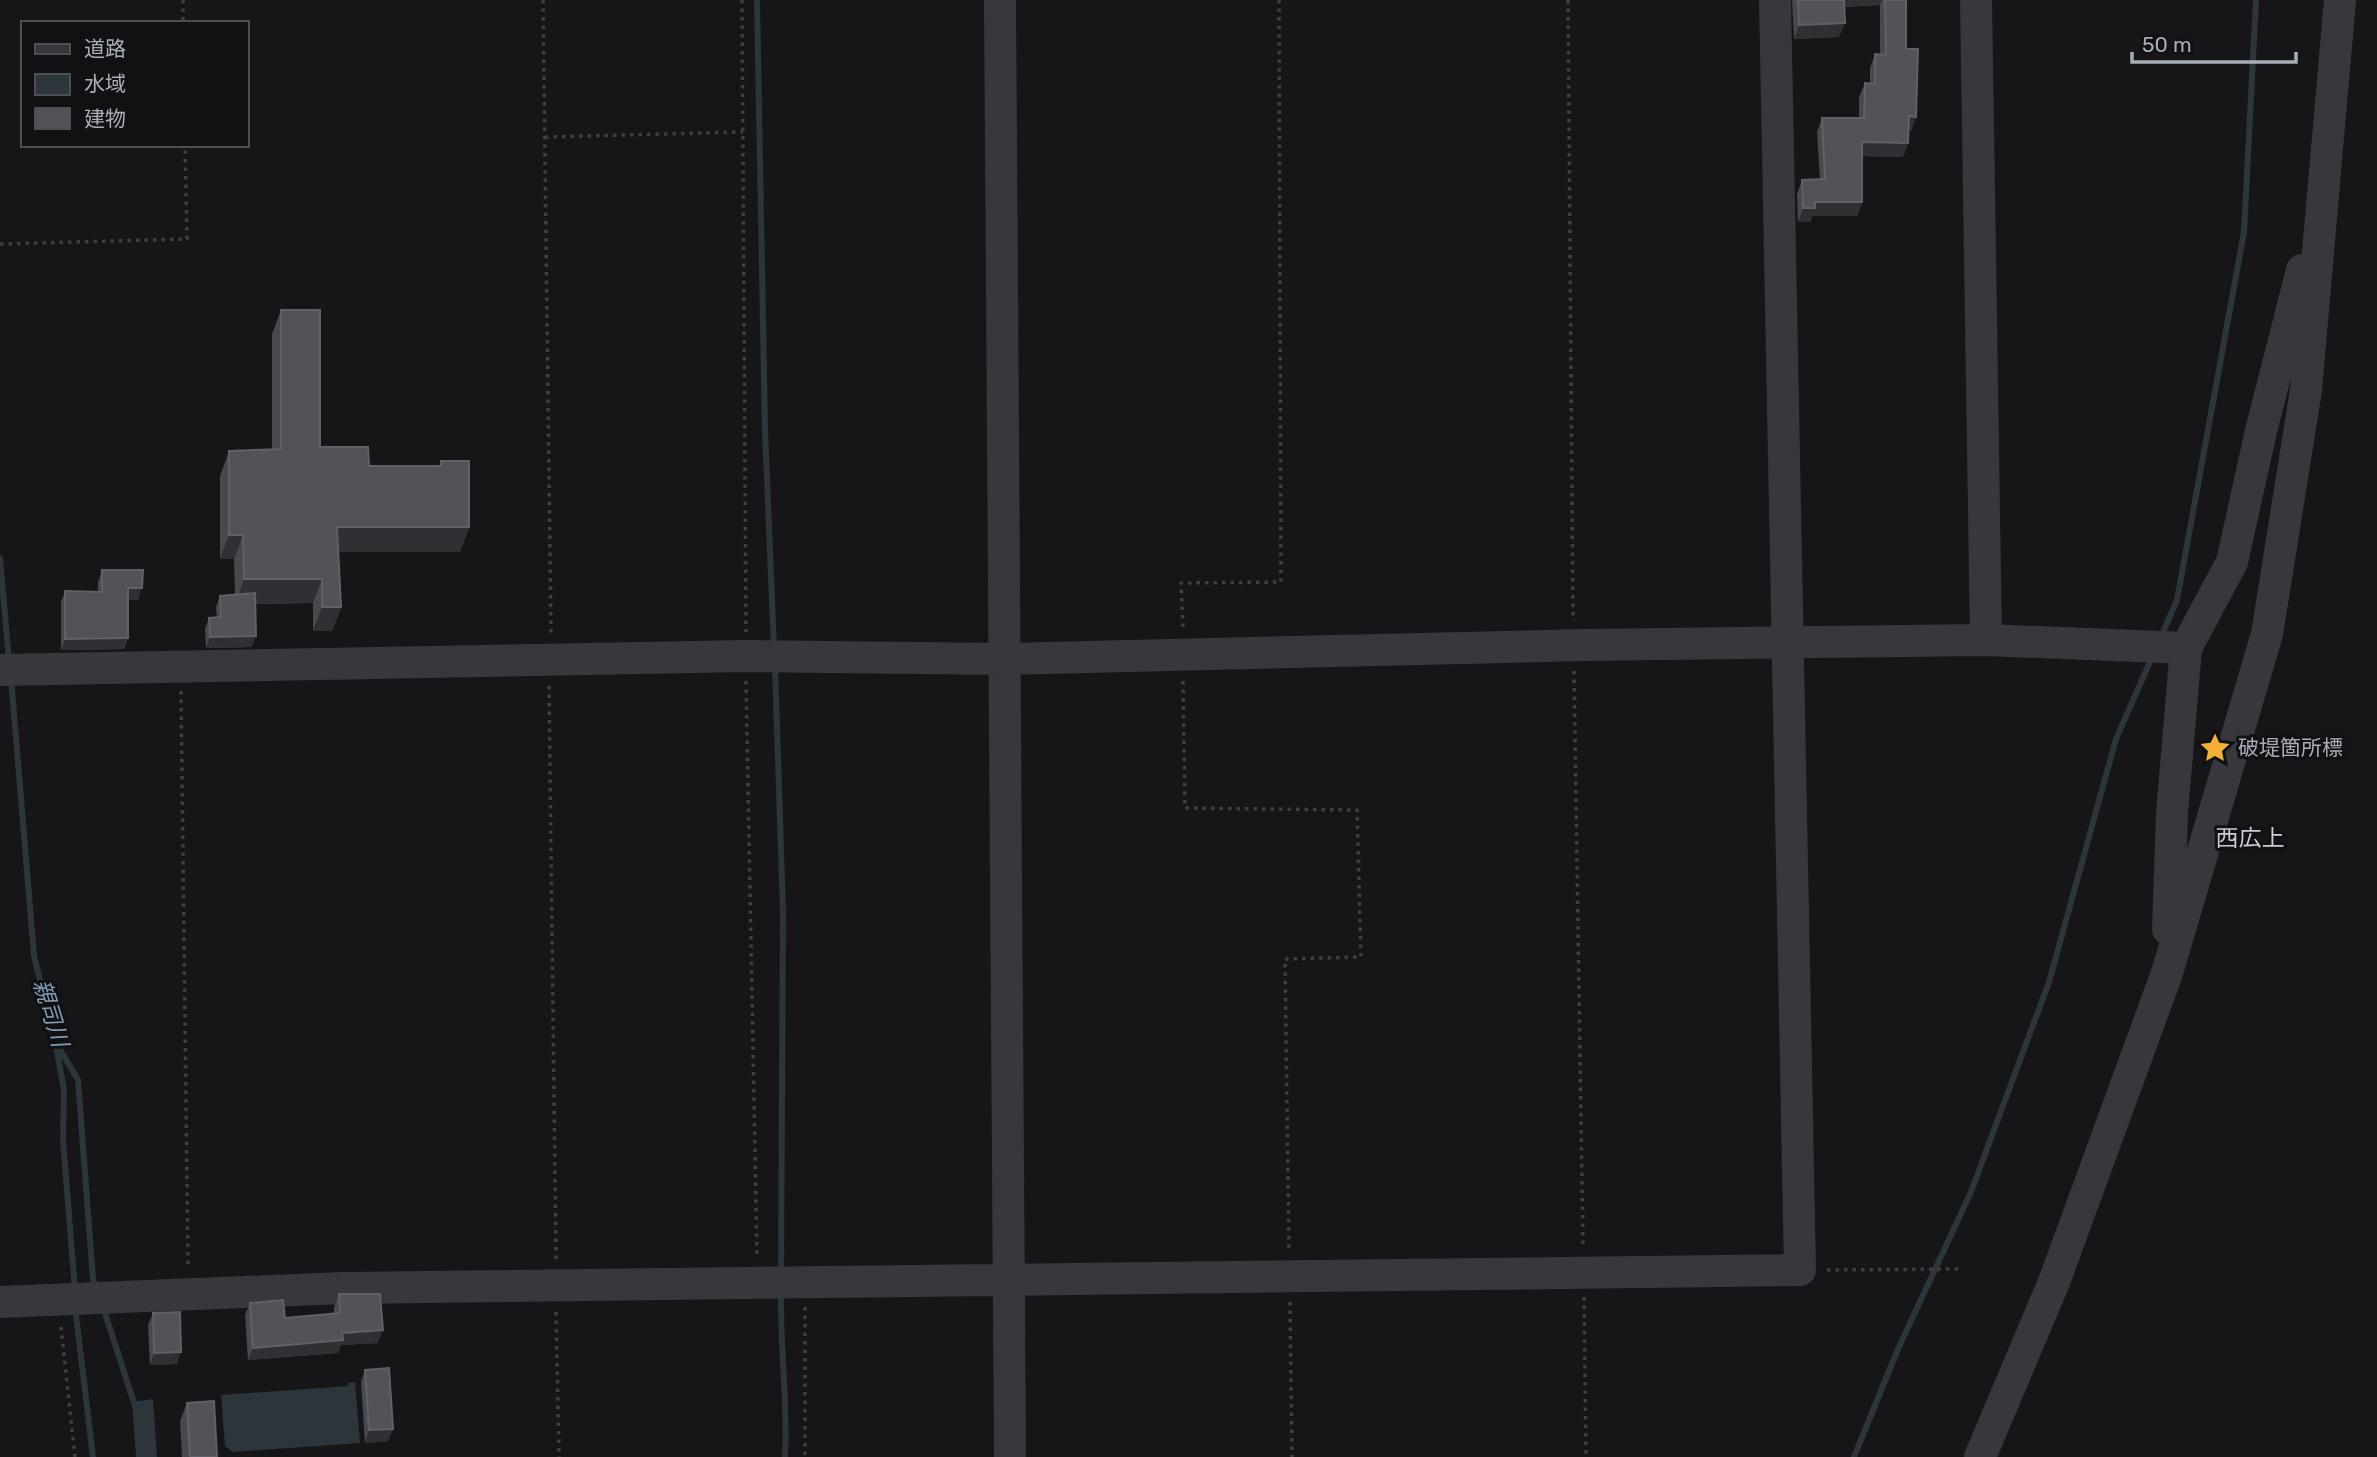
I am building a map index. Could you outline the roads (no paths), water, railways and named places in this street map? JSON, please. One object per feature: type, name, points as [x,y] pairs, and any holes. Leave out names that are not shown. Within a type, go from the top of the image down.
[{"type":"street","points":[[1000,0],[1010,1457]]},
{"type":"street","points":[[0,1302],[344,1288],[1800,1270],[1775,0]]},
{"type":"street","points":[[1976,0],[1986,640]]},
{"type":"street","points":[[1980,1457],[2054,1282],[2167,973],[2267,634],[2306,390],[2340,0]]},
{"type":"street","points":[[2167,973],[2172,813],[2186,648],[2232,562],[2260,431],[2323,191]]},
{"type":"street","points":[[15,670],[746,656],[1005,659],[1183,653],[1986,640],[2186,648]]},
{"type":"water","points":[[355,1382],[360,1443],[233,1452],[225,1446],[221,1395],[348,1386],[348,1383]]},
{"type":"water","points":[[153,1399],[157,1457],[136,1457],[132,1402]]},
{"type":"waterway","points":[[757,0],[765,430],[774,649]]},
{"type":"waterway","points":[[2160,639],[2177,600],[2244,232],[2256,0]]},
{"type":"waterway","name":"親司川","points":[[0,558],[9,661]]},
{"type":"waterway","points":[[1854,1457],[1898,1349],[1971,1192],[2049,982],[2116,739],[2153,655]]},
{"type":"waterway","points":[[775,667],[783,911],[781,1275]]},
{"type":"waterway","name":"親司川","points":[[11,678],[34,956],[55,1041],[78,1080],[93,1279],[97,1290]]},
{"type":"waterway","points":[[56,1046],[64,1090],[63,1141],[75,1290]]},
{"type":"waterway","points":[[781,1293],[785,1457]]},
{"type":"waterway","points":[[75,1307],[93,1457]]},
{"type":"waterway","name":"親司川","points":[[103,1307],[135,1406]]},
{"type":"place","name":"破堤箇所標","points":[[2215,748]]},
{"type":"district","name":"西広上","points":[[2250,838]]}]
